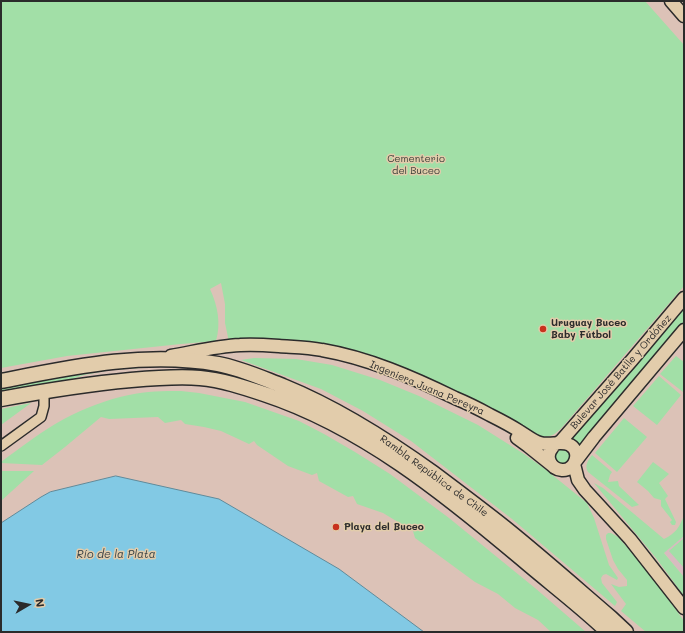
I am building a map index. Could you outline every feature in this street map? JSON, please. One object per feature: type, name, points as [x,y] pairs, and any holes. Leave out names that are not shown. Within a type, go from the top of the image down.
[{"type":"main road","points":[[670,1],[684,16]]},
{"type":"main road","name":"Bulevar José Batlle y Ordóñez","points":[[557,444],[562,441],[684,298]]},
{"type":"main road","name":"Bulevar José Batlle y Ordóñez","points":[[574,463],[594,436],[684,330]]},
{"type":"main road","name":"Ingeniera Juana Pereyra","points":[[149,359],[239,345],[280,346],[321,350],[364,360],[446,393],[502,420],[540,443],[569,444],[575,452],[576,458],[574,463],[578,480],[585,490],[630,539],[684,608]]},
{"type":"main road","name":"Ingeniera Juana Pereyra","points":[[203,362],[213,355],[223,352],[254,350],[292,351],[320,355],[344,361],[402,381],[499,426],[553,466]]},
{"type":"main road","name":"Rambla República de Chile","points":[[1,381],[77,366],[149,359],[218,364],[264,378],[302,394],[346,417],[402,451],[506,528],[626,632]]},
{"type":"main road","points":[[77,386],[91,378],[111,373],[188,369],[196,367],[203,362]]},
{"type":"main road","name":"Rambla República de Chile","points":[[1,399],[107,382],[169,377],[201,378],[219,381],[283,400],[316,414],[365,440],[419,477],[470,515],[608,632]]},
{"type":"main road","points":[[557,444],[551,449],[549,456],[549,460],[553,466],[562,470],[568,469],[574,463]]},
{"type":"street","points":[[1,446],[41,417],[44,406],[44,391]]},
{"type":"shaded area","points":[[684,536],[684,577],[664,552]]},
{"type":"green space","name":"Cementerio del Buceo","points":[[1,1],[645,1],[684,45],[684,286],[559,431],[545,437],[536,435],[422,376],[361,353],[298,341],[272,340],[229,342],[225,323],[225,304],[221,283],[210,289],[218,315],[218,335],[216,341],[67,356],[1,368]]},
{"type":"green space","points":[[684,306],[684,323],[584,441],[579,450],[567,438]]},
{"type":"green space","points":[[676,356],[684,362],[683,392],[660,374]]},
{"type":"green space","points":[[254,358],[296,359],[332,365],[380,380],[419,396],[478,425],[524,454],[587,503],[594,518],[609,565],[618,578],[617,580],[606,574],[601,578],[602,583],[617,602],[615,606],[512,519],[411,441],[363,411],[321,389],[241,360]]},
{"type":"green space","points":[[164,365],[172,366],[111,370],[84,375],[63,382],[1,394],[1,387],[46,378],[115,368]]},
{"type":"green space","points":[[200,367],[240,376],[290,396],[256,384],[217,374],[195,371]]},
{"type":"green space","points":[[659,376],[681,395],[657,425],[633,406]]},
{"type":"green space","points":[[181,391],[245,402],[299,421],[355,452],[390,474],[449,518],[535,588],[586,632],[551,632],[538,620],[515,608],[498,594],[475,582],[415,538],[413,531],[383,513],[357,504],[353,496],[348,497],[319,481],[317,473],[312,475],[288,466],[257,445],[254,441],[249,444],[221,431],[185,424],[181,420],[165,423],[158,417],[109,419],[101,417],[42,465],[1,463],[48,428],[87,408],[113,399],[135,394]]},
{"type":"green space","points":[[31,403],[1,425],[1,409]]},
{"type":"green space","points":[[624,418],[647,437],[617,472],[595,453]]},
{"type":"green space","points":[[560,450],[567,451],[570,454],[569,460],[565,465],[558,464],[555,457],[556,453]]},
{"type":"green space","points":[[592,455],[612,472],[608,482],[618,481],[619,486],[639,505],[632,507],[588,472],[586,465]]},
{"type":"green space","points":[[653,462],[669,474],[659,483],[668,496],[665,499],[676,522],[675,525],[672,525],[670,522],[672,520],[661,506],[661,500],[654,498],[637,482]]},
{"type":"green space","points":[[1,471],[34,471],[1,501]]},
{"type":"green space","points":[[594,483],[603,488],[664,539],[677,530],[684,515],[684,536],[664,553],[684,577],[684,596],[656,558]]},
{"type":"green space","points":[[608,533],[618,537],[665,594],[684,621],[684,632],[646,632],[621,611],[626,604],[611,584],[619,587],[627,586],[627,580],[613,560],[606,539],[606,535]]},
{"type":"green space","points":[[684,538],[684,568],[669,551]]},
{"type":"water","name":"Río de la Plata","points":[[116,476],[219,499],[339,569],[424,632],[1,632],[1,523],[50,492]]},
{"type":"place","name":"Uruguay Buceo Baby Fútbol","points":[[543,329]]},
{"type":"place","name":"Playa del Buceo","points":[[336,527]]}]
